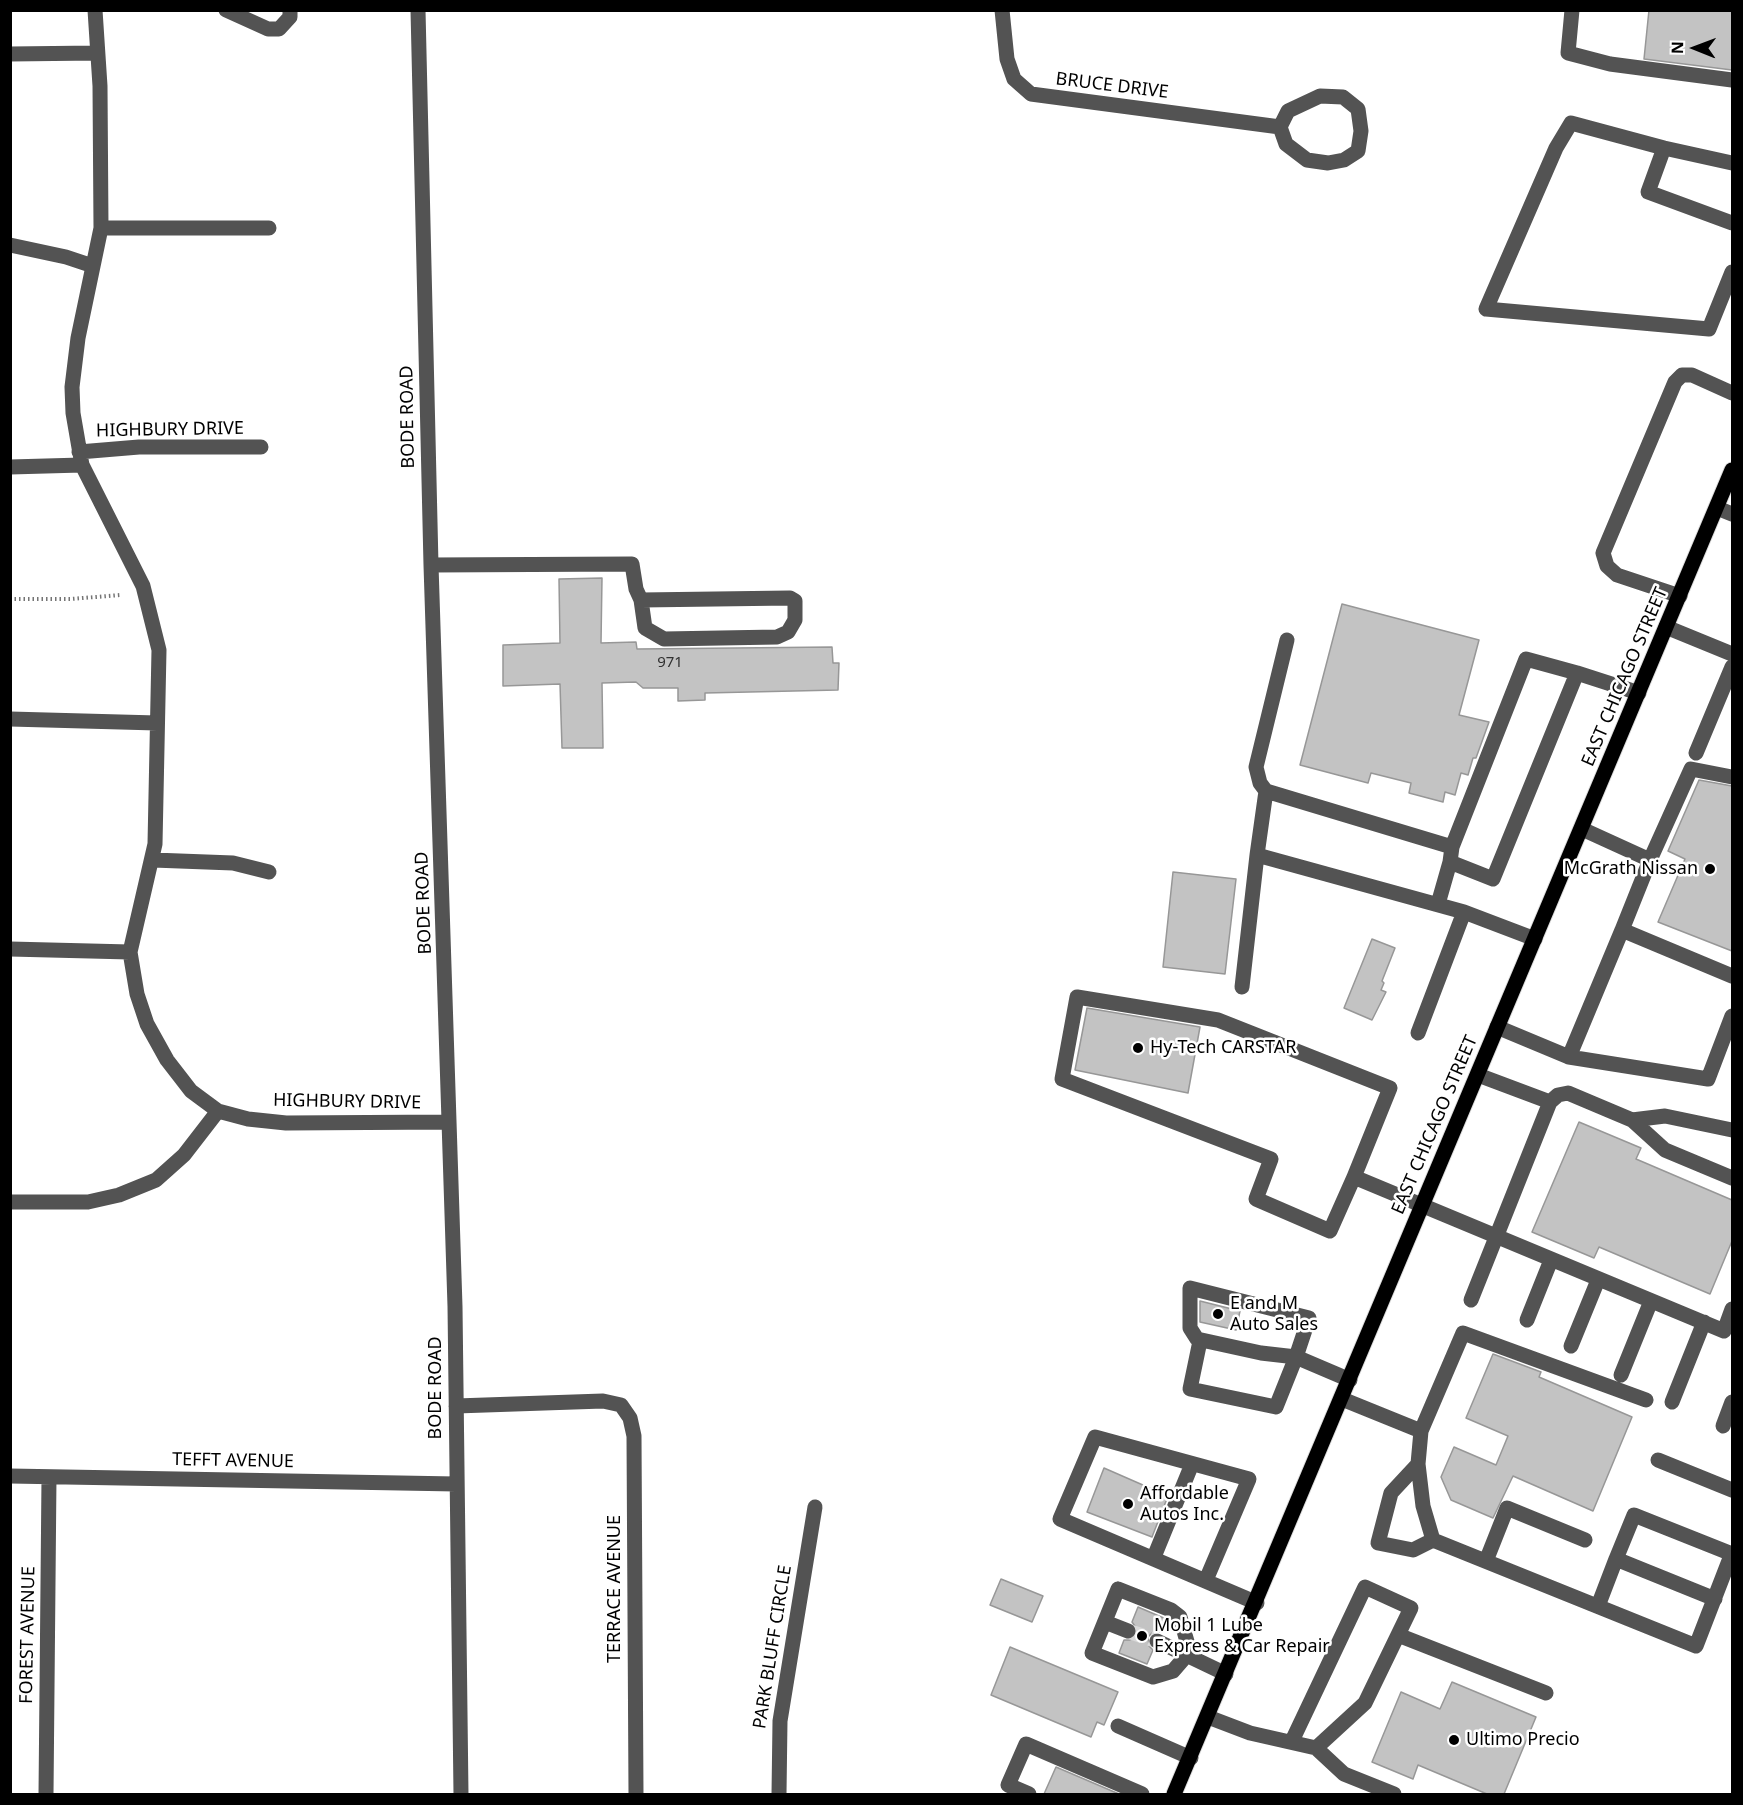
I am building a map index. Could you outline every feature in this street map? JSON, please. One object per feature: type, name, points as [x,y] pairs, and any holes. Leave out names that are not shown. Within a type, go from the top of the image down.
[{"type":"main road","name":"EAST CHICAGO STREET","points":[[1174,1794],[1257,1603],[1732,470]]},
{"type":"street","name":"HIGHBURY DRIVE","points":[[95,10],[100,97],[100,228],[73,364],[73,413],[81,458],[143,586],[159,650],[153,860],[130,952],[137,994],[167,1060],[191,1091],[218,1111],[248,1119],[286,1123],[448,1122]]},
{"type":"street","points":[[226,10],[268,29],[279,29],[290,17],[290,10]]},
{"type":"street","name":"BODE ROAD","points":[[418,10],[431,565],[441,829],[456,1406],[461,1794]]},
{"type":"street","name":"BRUCE DRIVE","points":[[1002,10],[1006,59],[1014,79],[1031,94],[1280,127]]},
{"type":"street","points":[[1572,10],[1568,52],[1610,64],[1732,80]]},
{"type":"street","points":[[10,54],[97,53]]},
{"type":"street","points":[[1320,96],[1331,96],[1343,97],[1358,109],[1362,131],[1358,151],[1344,160],[1328,163],[1307,160],[1286,144],[1280,127],[1288,111],[1299,104],[1320,96]]},
{"type":"street","points":[[1732,163],[1571,123],[1556,148],[1485,309],[1709,329],[1732,272]]},
{"type":"street","points":[[1665,148],[1648,192],[1732,224]]},
{"type":"street","points":[[100,228],[269,228]]},
{"type":"street","points":[[10,245],[66,256],[93,266]]},
{"type":"street","points":[[1680,596],[1617,575],[1606,566],[1603,554],[1675,382],[1682,375],[1692,375],[1732,393]]},
{"type":"street","name":"HIGHBURY DRIVE","points":[[10,467],[81,458],[139,447],[261,447]]},
{"type":"street","points":[[1717,508],[1732,514]]},
{"type":"street","points":[[431,565],[633,564],[645,628],[664,639],[777,637],[788,632],[795,620],[795,601],[790,598],[641,600]]},
{"type":"street","points":[[1666,627],[1732,654]]},
{"type":"street","points":[[1287,640],[1256,766],[1260,783],[1266,791],[1451,855],[1493,879],[1577,673]]},
{"type":"street","points":[[1438,904],[1451,855],[1526,659],[1640,693]]},
{"type":"street","points":[[1696,753],[1732,667]]},
{"type":"street","points":[[10,719],[157,723]]},
{"type":"street","points":[[1569,1057],[1650,860],[1691,769],[1732,777]]},
{"type":"street","points":[[1242,987],[1266,791]]},
{"type":"street","points":[[1582,830],[1650,860]]},
{"type":"street","points":[[1257,855],[1438,904],[1536,939]]},
{"type":"street","points":[[153,860],[233,863],[269,872]]},
{"type":"street","points":[[1418,1033],[1464,912]]},
{"type":"street","points":[[1622,930],[1732,976]]},
{"type":"street","points":[[10,949],[130,952]]},
{"type":"street","points":[[1077,997],[1218,1020],[1390,1088],[1354,1177],[1330,1231],[1256,1199],[1271,1159],[1062,1079],[1077,997]]},
{"type":"street","points":[[1497,1027],[1569,1057],[1708,1079],[1732,1016]]},
{"type":"street","points":[[1478,1075],[1550,1102]]},
{"type":"street","points":[[1471,1300],[1550,1102],[1558,1095],[1568,1093],[1632,1120],[1665,1150],[1732,1178]]},
{"type":"street","points":[[10,1202],[88,1202],[119,1195],[156,1180],[184,1155],[218,1111]]},
{"type":"street","points":[[1632,1120],[1665,1116],[1732,1130]]},
{"type":"street","points":[[1354,1177],[1423,1204],[1496,1238],[1728,1332],[1732,1309]]},
{"type":"street","points":[[1527,1320],[1551,1260]]},
{"type":"street","points":[[1571,1346],[1598,1280]]},
{"type":"street","points":[[1200,1341],[1190,1389],[1276,1407],[1296,1358],[1309,1318],[1190,1288],[1190,1330],[1200,1341],[1296,1358],[1350,1380]]},
{"type":"street","points":[[1621,1375],[1651,1301]]},
{"type":"street","points":[[1672,1402],[1704,1323]]},
{"type":"street","points":[[1433,1540],[1423,1506],[1418,1464],[1421,1431],[1463,1333],[1646,1400]]},
{"type":"street","points":[[1342,1399],[1421,1431]]},
{"type":"street","name":"TERRACE AVENUE","points":[[456,1406],[615,1402],[625,1408],[633,1423],[636,1794]]},
{"type":"street","points":[[1723,1426],[1732,1402]]},
{"type":"street","points":[[1206,1580],[1249,1479],[1095,1437],[1060,1519],[1154,1557],[1257,1603]]},
{"type":"street","points":[[1658,1460],[1732,1490]]},
{"type":"street","points":[[1154,1557],[1192,1464]]},
{"type":"street","points":[[1418,1464],[1391,1493],[1378,1543],[1413,1550],[1433,1540],[1696,1646],[1732,1554],[1634,1515],[1598,1606]]},
{"type":"street","name":"TEFFT AVENUE","points":[[10,1476],[456,1484]]},
{"type":"street","name":"FOREST AVENUE","points":[[46,1794],[49,1477]]},
{"type":"street","name":"PARK BLUFF CIRCLE","points":[[779,1794],[780,1720],[815,1507]]},
{"type":"street","points":[[1486,1561],[1507,1508],[1585,1540]]},
{"type":"street","points":[[1616,1559],[1715,1599]]},
{"type":"street","points":[[1292,1741],[1365,1587],[1411,1608],[1365,1703],[1317,1748]]},
{"type":"street","points":[[1118,1589],[1171,1610],[1180,1617],[1188,1645],[1186,1656],[1173,1671],[1153,1677],[1092,1653],[1118,1589]]},
{"type":"street","points":[[1105,1622],[1128,1631]]},
{"type":"street","points":[[1398,1635],[1546,1693]]},
{"type":"street","points":[[1157,1641],[1226,1674]]},
{"type":"street","points":[[1208,1717],[1250,1733],[1317,1748],[1344,1774],[1394,1794]]},
{"type":"street","points":[[1118,1726],[1191,1758]]},
{"type":"street","points":[[1029,1794],[1008,1785],[1026,1744],[1142,1794]]},
{"type":"path","points":[[10,599],[71,599],[120,595]]},
{"type":"building","points":[[1649,10],[1732,10],[1732,70],[1644,59]]},
{"type":"building","points":[[602,578],[601,643],[636,642],[637,649],[832,647],[833,663],[839,663],[838,690],[705,693],[705,700],[678,701],[678,688],[643,688],[636,682],[602,683],[603,748],[562,748],[560,684],[503,686],[503,645],[560,643],[559,579]]},
{"type":"building","points":[[1342,604],[1479,640],[1459,715],[1489,722],[1468,775],[1461,773],[1455,795],[1445,792],[1443,802],[1409,793],[1411,783],[1371,773],[1368,783],[1300,765]]},
{"type":"building","name":"McGrath Nissan","points":[[1699,780],[1732,786],[1732,951],[1658,922],[1685,859],[1668,851]]},
{"type":"building","points":[[1173,872],[1236,879],[1225,974],[1163,967]]},
{"type":"building","points":[[1372,939],[1395,948],[1382,981],[1384,983],[1381,990],[1386,992],[1372,1020],[1344,1008]]},
{"type":"building","name":"Hy-Tech CARSTAR","points":[[1087,1008],[1200,1027],[1188,1093],[1075,1070]]},
{"type":"building","points":[[1579,1122],[1641,1148],[1636,1159],[1732,1200],[1732,1241],[1710,1294],[1599,1247],[1594,1258],[1532,1232]]},
{"type":"building","name":"E and M Auto Sales","points":[[1200,1301],[1240,1311],[1236,1330],[1200,1322]]},
{"type":"building","points":[[1493,1354],[1541,1372],[1539,1377],[1632,1417],[1593,1511],[1513,1476],[1493,1518],[1451,1500],[1441,1477],[1454,1447],[1496,1465],[1508,1436],[1466,1418]]},
{"type":"building","name":"Affordable Autos Inc.","points":[[1104,1468],[1168,1496],[1152,1537],[1087,1512]]},
{"type":"building","points":[[1001,1579],[1043,1596],[1032,1622],[990,1605]]},
{"type":"building","name":"Mobil 1 Lube Express & Car Repair","points":[[1138,1607],[1166,1619],[1161,1632],[1152,1633],[1148,1637],[1149,1646],[1153,1650],[1147,1664],[1119,1653],[1124,1640],[1130,1640],[1137,1635],[1137,1629],[1132,1622]]},
{"type":"building","points":[[1010,1647],[1118,1692],[1104,1725],[1097,1722],[1091,1737],[991,1695]]},
{"type":"building","name":"Ultimo Precio","points":[[1452,1682],[1536,1717],[1504,1794],[1487,1794],[1418,1765],[1413,1779],[1372,1762],[1401,1692],[1440,1709]]},
{"type":"building","points":[[1056,1767],[1119,1794],[1044,1794]]},
{"type":"tunnel","points":[[1128,1631],[1157,1641]]},
{"type":"place","name":"McGrath Nissan","points":[[1710,869]]},
{"type":"place","name":"Hy-Tech CARSTAR","points":[[1138,1048]]},
{"type":"place","name":"E and M Auto Sales","points":[[1218,1314]]},
{"type":"place","name":"Affordable Autos Inc.","points":[[1128,1504]]},
{"type":"place","name":"Mobil 1 Lube Express & Car Repair","points":[[1142,1636]]},
{"type":"place","name":"Ultimo Precio","points":[[1454,1740]]}]
